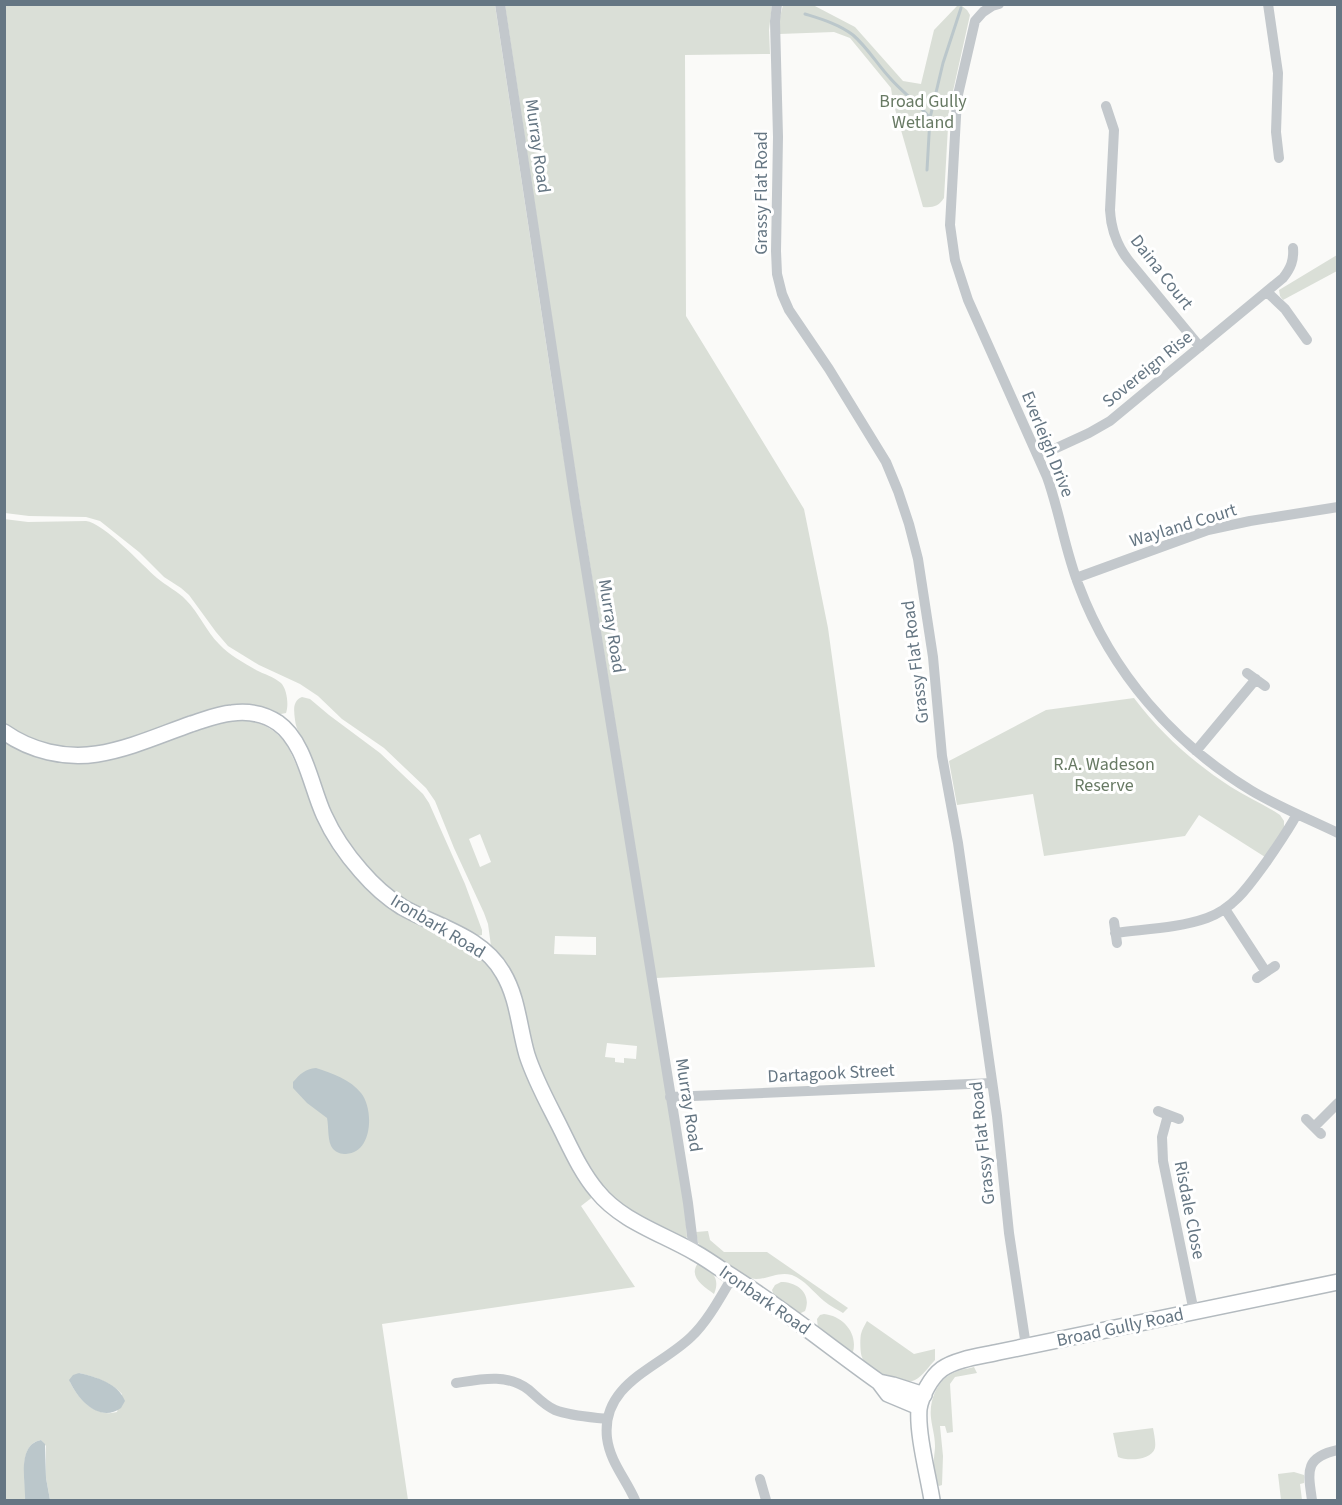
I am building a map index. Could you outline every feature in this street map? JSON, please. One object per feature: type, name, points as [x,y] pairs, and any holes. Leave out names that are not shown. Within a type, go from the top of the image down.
[{"type":"street","name":"Murray Road","points":[[500,4],[573,489],[694,1252]]},
{"type":"street","name":"Grassy Flat Road","points":[[777,4],[775,21],[778,137],[777,274],[789,310],[829,369],[886,462],[914,542],[925,599],[942,756],[958,843],[997,1116],[1009,1233],[1026,1346]]},
{"type":"street","name":"Everleigh Drive","points":[[999,4],[982,12],[975,21],[959,86],[952,169],[951,238],[958,271],[968,300],[1051,489],[1076,578],[1095,624],[1115,658],[1159,716],[1196,751],[1250,789],[1338,833]]},
{"type":"street","points":[[1268,4],[1278,73],[1276,132],[1279,158]]},
{"type":"street","name":"Daina Court","points":[[1106,106],[1114,130],[1110,210],[1115,238],[1129,261],[1200,347]]},
{"type":"street","name":"Sovereign Rise","points":[[1038,456],[1110,421],[1267,292],[1288,272],[1293,260],[1293,248]]},
{"type":"street","points":[[1267,292],[1285,309],[1307,340]]},
{"type":"street","name":"Wayland Court","points":[[1076,578],[1216,528],[1338,507]]},
{"type":"street","points":[[1196,751],[1256,679]]},
{"type":"street","name":"Ironbark Road","points":[[4,732],[26,745],[43,751],[75,756],[94,755],[114,750],[202,720],[231,713],[260,715],[281,725],[299,750],[329,826],[360,869],[379,890],[402,906],[460,934],[482,949],[491,956],[502,972],[513,994],[527,1053],[536,1078],[594,1188],[612,1206],[627,1216],[733,1276],[879,1382],[893,1385],[921,1401]]},
{"type":"street","points":[[1115,933],[1189,922],[1209,917],[1225,909],[1249,887],[1297,814]]},
{"type":"street","points":[[1225,909],[1266,972]]},
{"type":"street","name":"Dartagook Street","points":[[670,1097],[992,1083]]},
{"type":"street","points":[[1314,1127],[1338,1103]]},
{"type":"street","name":"Risdale Close","points":[[1179,1119],[1163,1113],[1162,1161],[1194,1312]]},
{"type":"street","points":[[635,1500],[616,1467],[607,1440],[607,1419],[613,1403],[621,1390],[681,1346],[696,1332],[733,1276]]},
{"type":"street","name":"Broad Gully Road","points":[[921,1401],[938,1373],[959,1362],[1026,1346],[1338,1282]]},
{"type":"street","points":[[456,1383],[488,1378],[509,1380],[524,1387],[557,1411],[607,1419]]},
{"type":"street","points":[[921,1401],[922,1443],[932,1500]]},
{"type":"street","points":[[1312,1500],[1309,1474],[1312,1464],[1323,1454],[1338,1450]]},
{"type":"street","points":[[760,1479],[766,1500]]},
{"type":"green space","points":[[4,5],[495,5],[556,409],[684,1200],[687,1237],[684,1240],[622,1207],[597,1182],[550,1094],[491,946],[484,913],[435,801],[426,788],[384,748],[342,719],[318,696],[228,646],[189,595],[164,577],[139,552],[100,521],[86,517],[29,516],[5,513]],"holes":[[[480,834],[491,862],[480,867],[469,839]],[[555,936],[596,937],[596,955],[554,954]],[[607,1043],[637,1046],[636,1059],[624,1058],[624,1063],[615,1062],[615,1058],[605,1057]]]},
{"type":"green space","points":[[505,5],[772,5],[769,30],[770,54],[685,55],[686,316],[804,509],[828,628],[875,967],[656,978],[568,427]]},
{"type":"green space","name":"Broad Gully Wetland","points":[[783,5],[813,5],[855,27],[903,81],[921,84],[934,30],[957,6],[962,6],[967,10],[970,15],[949,109],[944,198],[938,205],[923,207],[891,88],[850,38],[834,32],[779,34]]},
{"type":"green space","points":[[1337,255],[1337,271],[1283,300],[1279,290]]},
{"type":"green space","points":[[4,519],[28,522],[86,521],[103,529],[157,578],[183,597],[223,648],[242,662],[281,683],[287,697],[286,713],[276,715],[263,710],[110,745],[74,749],[43,744],[15,732],[5,724]]},
{"type":"green space","points":[[302,697],[310,699],[380,753],[423,794],[465,884],[482,935],[477,936],[429,914],[395,894],[367,868],[351,848],[330,814],[308,749],[297,728],[294,707]]},
{"type":"green space","name":"R.A. Wadeson Reserve","points":[[1134,698],[1155,724],[1191,758],[1231,787],[1280,815],[1284,821],[1284,828],[1265,857],[1199,815],[1185,836],[1044,856],[1033,794],[957,805],[949,761],[1046,710]]},
{"type":"green space","points":[[222,721],[256,722],[268,727],[278,735],[287,745],[337,852],[484,958],[496,973],[594,1196],[581,1206],[635,1287],[382,1324],[408,1500],[50,1500],[46,1478],[46,1446],[41,1440],[33,1443],[25,1457],[25,1500],[5,1500],[4,741],[48,759]],"holes":[[[79,1373],[108,1383],[122,1394],[117,1412],[95,1410],[83,1401],[70,1382]]]},
{"type":"green space","points":[[708,1231],[710,1240],[724,1252],[767,1252],[848,1308],[843,1313],[826,1303],[805,1283],[792,1275],[783,1274],[756,1279],[737,1272],[704,1250],[698,1243],[696,1232]]},
{"type":"green space","points":[[699,1262],[714,1275],[716,1288],[714,1294],[701,1284],[696,1276],[696,1267]]},
{"type":"green space","points":[[781,1282],[793,1284],[802,1290],[807,1299],[805,1311],[797,1313],[774,1296],[772,1290]]},
{"type":"green space","points":[[824,1314],[837,1318],[848,1327],[853,1338],[853,1352],[849,1353],[818,1329],[817,1319]]},
{"type":"green space","points":[[867,1321],[914,1354],[935,1349],[935,1360],[921,1376],[910,1381],[894,1379],[877,1371],[864,1362],[861,1355],[861,1334]]},
{"type":"green space","points":[[974,1367],[977,1373],[955,1377],[950,1384],[953,1432],[947,1433],[945,1426],[940,1426],[943,1456],[942,1485],[939,1486],[933,1473],[935,1442],[931,1421],[932,1399],[941,1382],[951,1374]]},
{"type":"green space","points":[[1153,1428],[1155,1448],[1153,1452],[1138,1459],[1118,1457],[1113,1433]]},
{"type":"green space","points":[[1294,1472],[1304,1475],[1304,1483],[1300,1484],[1302,1500],[1281,1500],[1278,1474]]},
{"type":"shaded area","points":[[316,1068],[347,1081],[357,1088],[365,1100],[368,1109],[368,1129],[362,1146],[355,1152],[342,1154],[333,1149],[329,1138],[327,1118],[307,1103],[293,1088],[293,1082],[300,1074]]},
{"type":"shaded area","points":[[79,1373],[112,1385],[125,1401],[121,1408],[105,1413],[85,1403],[69,1380],[73,1375]]},
{"type":"shaded area","points":[[41,1440],[45,1444],[46,1478],[50,1500],[25,1500],[25,1457],[33,1443]]},
{"type":"waterway","points":[[927,170],[930,118],[943,63],[961,8]]},
{"type":"waterway","points":[[805,14],[836,25],[853,35],[885,73],[930,118]]}]
